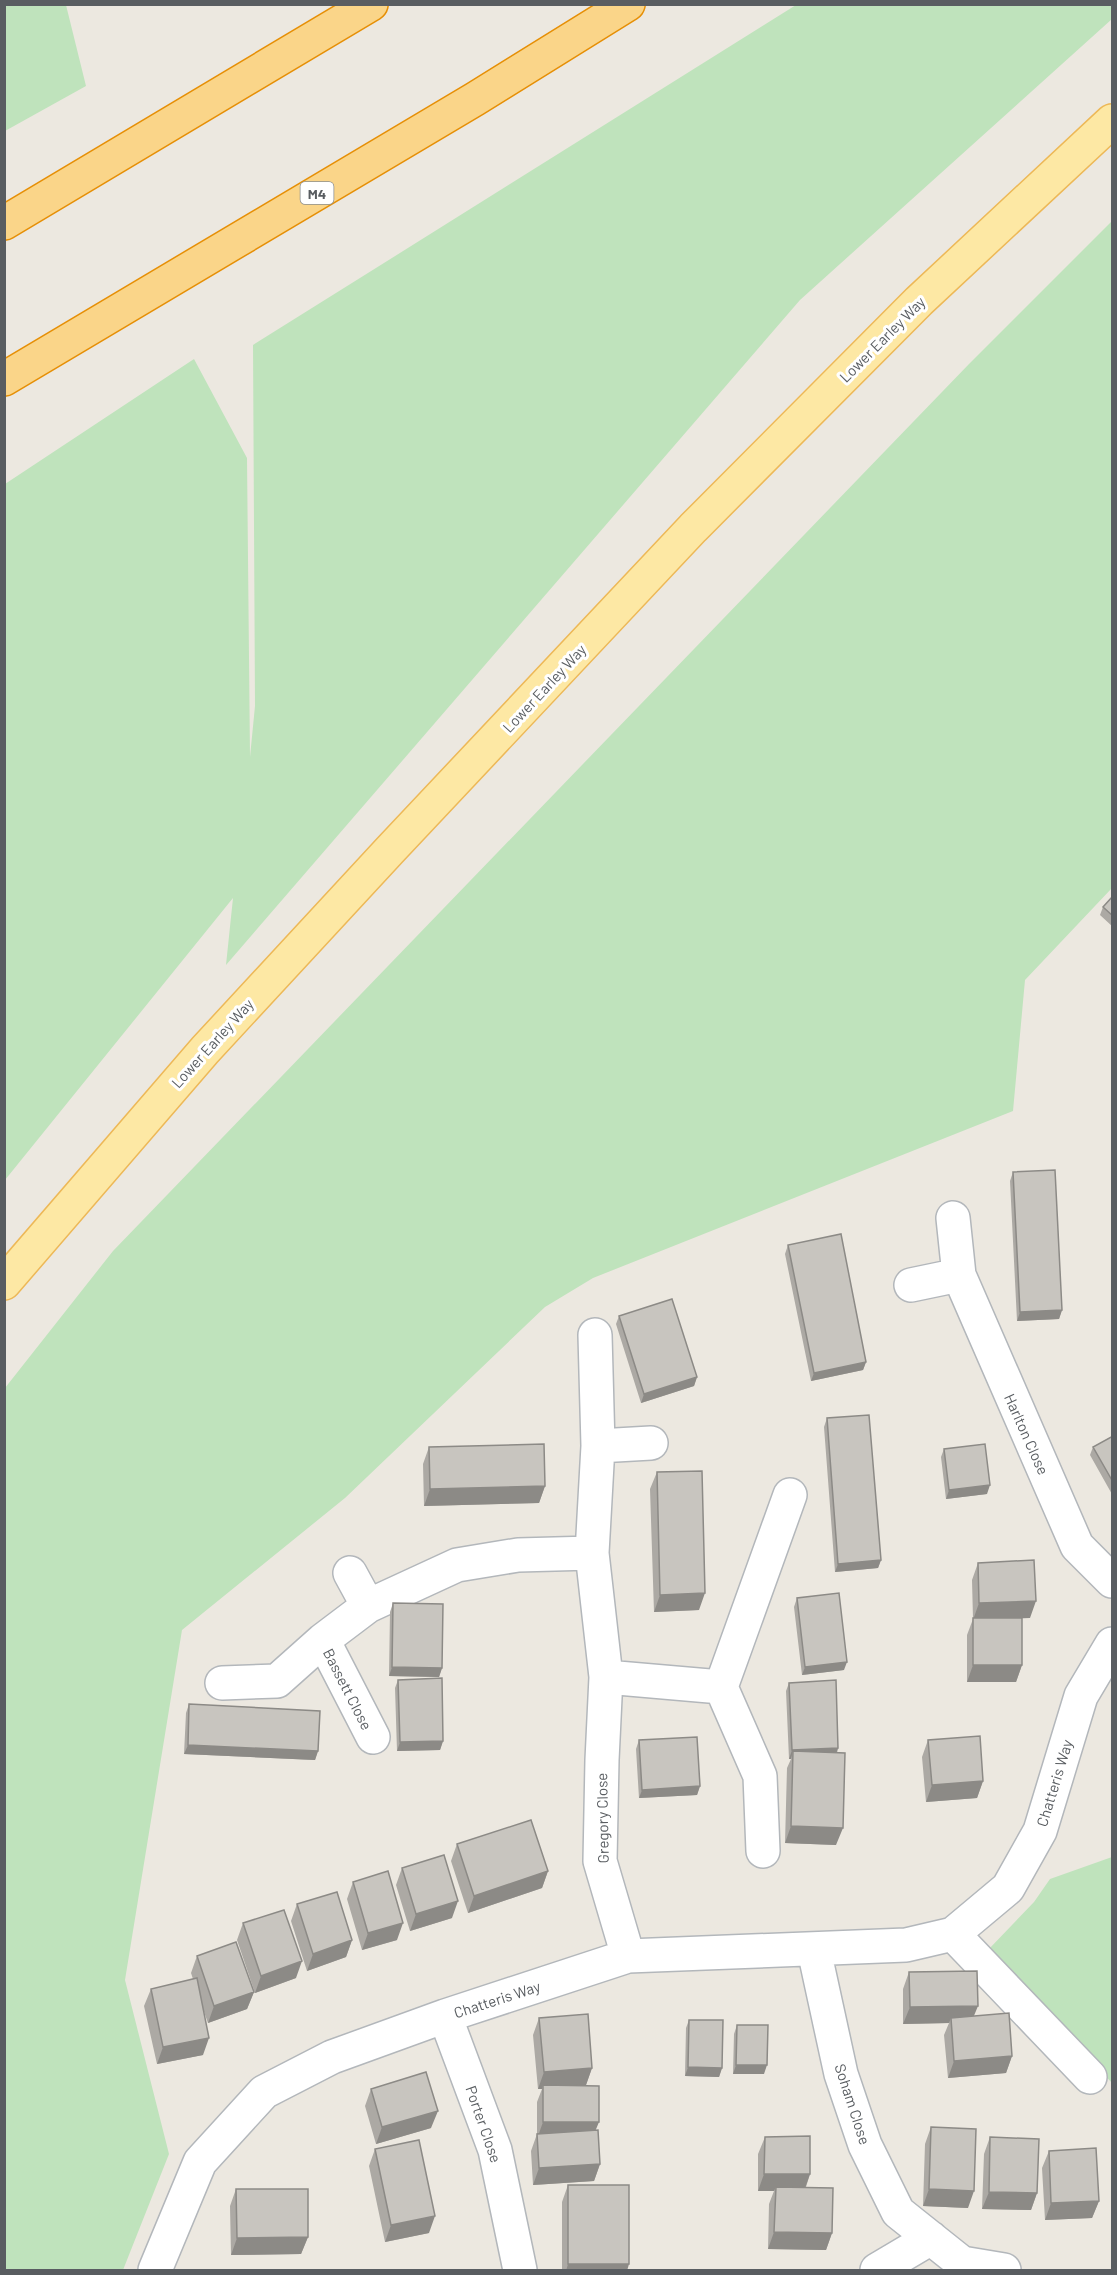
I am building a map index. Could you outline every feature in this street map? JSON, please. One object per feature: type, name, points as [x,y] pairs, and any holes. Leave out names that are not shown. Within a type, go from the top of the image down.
[{"type":"highway","points":[[4,223],[370,4]]},
{"type":"highway","name":"M4","points":[[4,379],[475,99],[628,4]]},
{"type":"main road","name":"Lower Earley Way","points":[[4,1283],[205,1050],[693,528],[919,301],[1113,121]]},
{"type":"street","name":"Harlton Close","points":[[952,1218],[959,1275],[1077,1546],[1113,1581]]},
{"type":"street","points":[[911,1285],[959,1275]]},
{"type":"street","name":"Gregory Close","points":[[595,1335],[598,1446],[592,1553],[606,1677],[600,1861],[628,1956]]},
{"type":"street","points":[[598,1446],[651,1443]]},
{"type":"street","points":[[763,1851],[760,1776],[721,1687],[790,1495]]},
{"type":"street","name":"Bassett Close","points":[[222,1683],[277,1681],[323,1640],[368,1606],[457,1565],[518,1555],[592,1553]]},
{"type":"street","points":[[350,1573],[368,1606]]},
{"type":"street","name":"Bassett Close","points":[[323,1640],[373,1737]]},
{"type":"street","name":"Chatteris Way","points":[[155,2271],[200,2162],[264,2092],[332,2057],[445,2016],[628,1956],[906,1945],[953,1934],[1008,1888],[1040,1831],[1081,1696],[1113,1644]]},
{"type":"street","points":[[606,1677],[721,1687]]},
{"type":"street","points":[[953,1934],[1090,2077]]},
{"type":"street","name":"Soham Close","points":[[814,1950],[841,2074],[865,2145],[898,2212],[962,2267],[1004,2271]]},
{"type":"street","name":"Porter Close","points":[[445,2016],[495,2150],[520,2271]]},
{"type":"street","points":[[877,2271],[931,2238]]},
{"type":"green space","points":[[5,4],[66,5],[86,86],[5,131]]},
{"type":"green space","points":[[1112,4],[1112,19],[800,300],[226,965],[233,898],[5,1180],[5,484],[194,359],[247,458],[250,757],[255,706],[253,345],[796,5]]},
{"type":"green space","points":[[1112,221],[1112,888],[1025,980],[1013,1111],[593,1278],[545,1307],[345,1498],[182,1630],[125,1980],[169,2154],[123,2270],[5,2270],[5,1388],[113,1251],[969,364]]},
{"type":"green space","points":[[1112,1857],[1112,2083],[988,1950],[1034,1902],[1050,1879]]},
{"type":"building","points":[[1113,896],[1113,916],[1103,907]]},
{"type":"building","points":[[1055,1170],[1062,1310],[1020,1312],[1013,1172]]},
{"type":"building","points":[[841,1234],[866,1362],[814,1373],[788,1245]]},
{"type":"building","points":[[672,1299],[697,1377],[644,1394],[619,1316]]},
{"type":"building","points":[[869,1415],[881,1560],[838,1564],[827,1418]]},
{"type":"building","points":[[1113,1436],[1113,1482],[1093,1447]]},
{"type":"building","points":[[544,1444],[545,1486],[430,1489],[429,1447]]},
{"type":"building","points":[[985,1444],[990,1485],[949,1490],[944,1449]]},
{"type":"building","points":[[702,1471],[705,1593],[660,1595],[657,1472]]},
{"type":"building","points":[[1034,1560],[1036,1601],[979,1603],[978,1563]]},
{"type":"building","points":[[839,1593],[847,1662],[805,1667],[797,1598]]},
{"type":"building","points":[[393,1603],[443,1604],[442,1668],[392,1667]]},
{"type":"building","points":[[973,1618],[1022,1618],[1022,1665],[973,1665]]},
{"type":"building","points":[[442,1678],[443,1741],[400,1742],[398,1680]]},
{"type":"building","points":[[836,1680],[838,1748],[792,1750],[789,1683]]},
{"type":"building","points":[[189,1704],[320,1711],[318,1751],[188,1745]]},
{"type":"building","points":[[980,1736],[983,1781],[932,1785],[928,1740]]},
{"type":"building","points":[[697,1737],[700,1786],[642,1790],[639,1740]]},
{"type":"building","points":[[793,1751],[845,1753],[843,1828],[791,1826]]},
{"type":"building","points":[[531,1820],[548,1871],[474,1896],[457,1844]]},
{"type":"building","points":[[444,1855],[458,1901],[416,1914],[402,1868]]},
{"type":"building","points":[[388,1871],[403,1923],[368,1933],[353,1882]]},
{"type":"building","points":[[337,1892],[352,1940],[313,1954],[297,1904]]},
{"type":"building","points":[[284,1910],[302,1961],[261,1976],[243,1923]]},
{"type":"building","points":[[236,1942],[254,1992],[214,2006],[197,1956]]},
{"type":"building","points":[[977,1971],[978,2006],[910,2007],[909,1972]]},
{"type":"building","points":[[197,1978],[209,2038],[163,2047],[151,1989]]},
{"type":"building","points":[[1009,2013],[1012,2056],[954,2061],[951,2018]]},
{"type":"building","points":[[588,2014],[592,2068],[544,2072],[539,2018]]},
{"type":"building","points":[[689,2020],[723,2020],[722,2068],[688,2067]]},
{"type":"building","points":[[737,2025],[768,2025],[767,2065],[736,2065]]},
{"type":"building","points":[[426,2072],[438,2111],[382,2127],[371,2089]]},
{"type":"building","points":[[543,2085],[599,2086],[599,2122],[543,2122]]},
{"type":"building","points":[[931,2127],[976,2129],[974,2191],[929,2189]]},
{"type":"building","points":[[598,2130],[600,2164],[539,2168],[537,2134]]},
{"type":"building","points":[[810,2136],[810,2174],[764,2174],[765,2137]]},
{"type":"building","points":[[990,2137],[1039,2139],[1037,2193],[989,2192]]},
{"type":"building","points":[[419,2140],[435,2216],[391,2225],[375,2149]]},
{"type":"building","points":[[1096,2148],[1099,2201],[1051,2203],[1049,2151]]},
{"type":"building","points":[[568,2185],[629,2185],[629,2264],[568,2264]]},
{"type":"building","points":[[776,2187],[833,2188],[832,2233],[774,2232]]},
{"type":"building","points":[[236,2189],[308,2189],[308,2237],[237,2238]]}]
